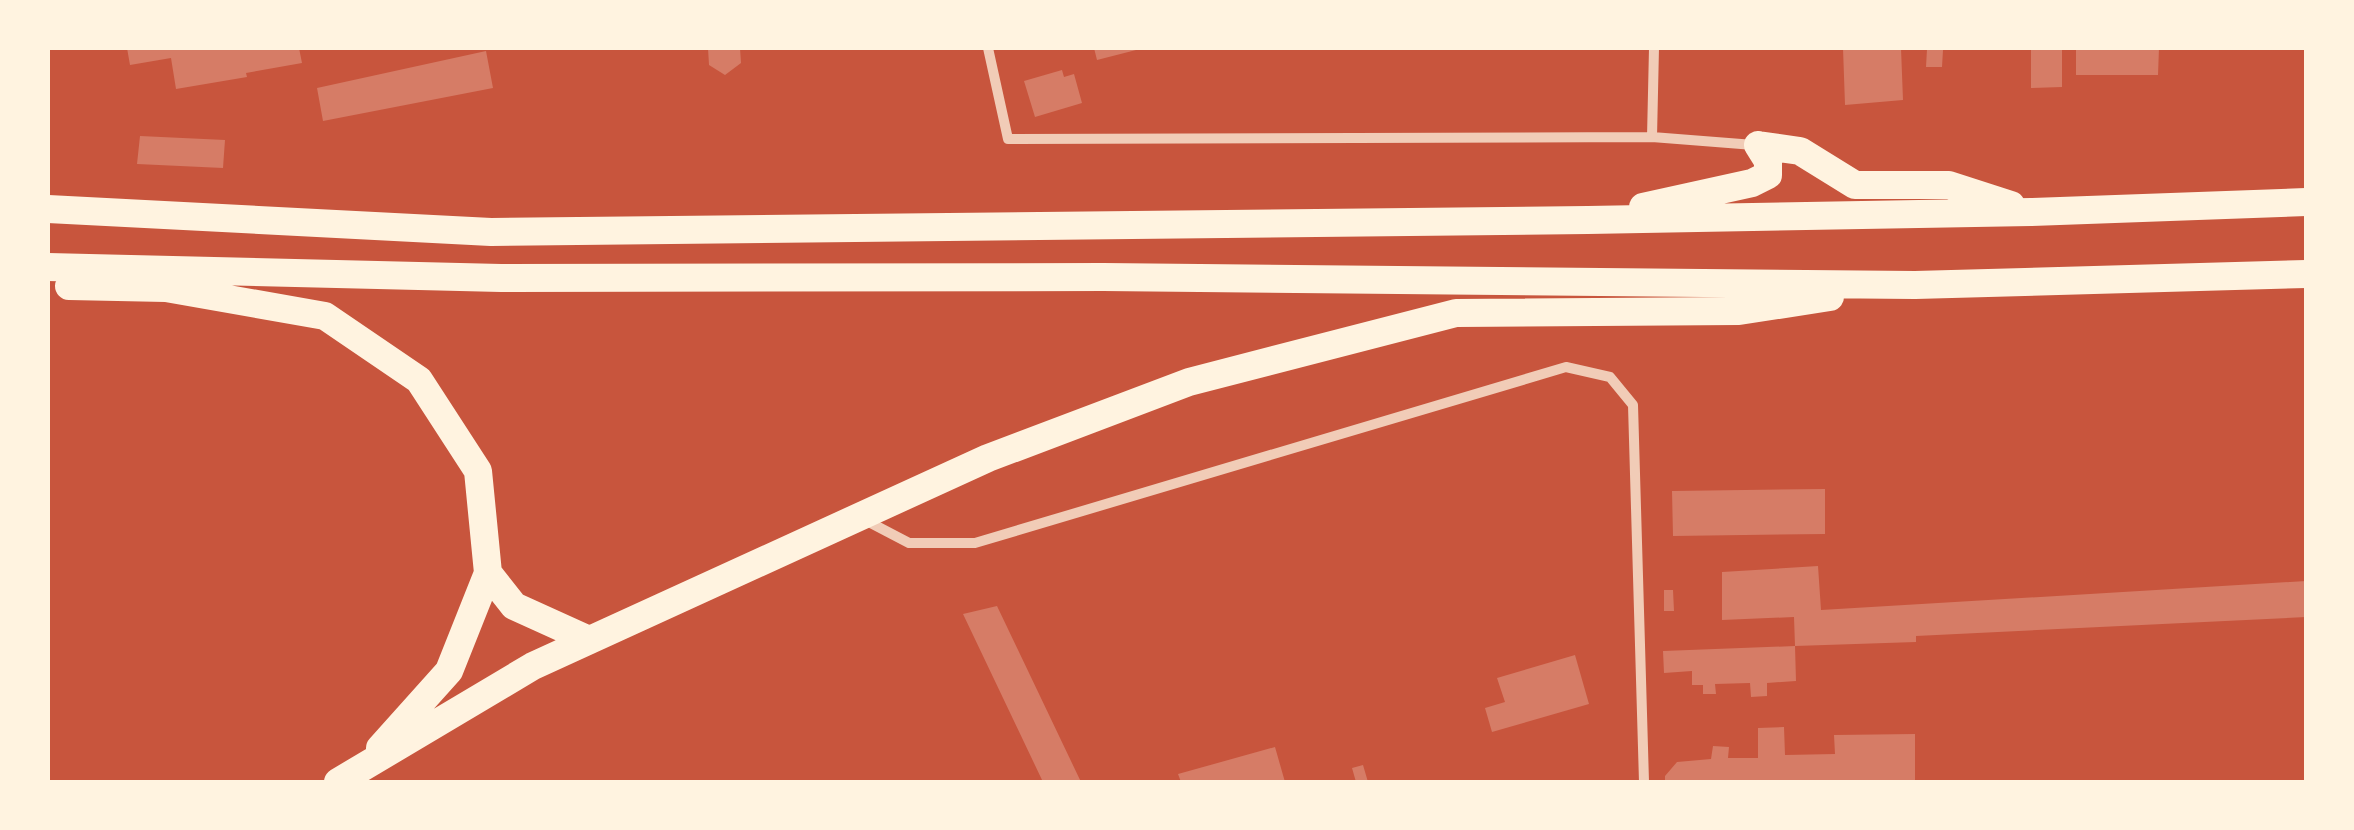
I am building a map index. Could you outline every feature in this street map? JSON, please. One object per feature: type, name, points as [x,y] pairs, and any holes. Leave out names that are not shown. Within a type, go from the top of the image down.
[{"type":"highway","points":[[1758,145],[1800,151],[1855,185],[1949,184],[2032,212]]},
{"type":"highway","points":[[1588,220],[1752,183],[1768,175],[1768,161],[1758,145]]},
{"type":"highway","points":[[48,188],[81,210]]},
{"type":"highway","points":[[48,209],[491,232],[1588,220],[2032,212],[2306,202]]},
{"type":"highway","points":[[48,268],[501,278],[1103,277],[1915,285],[2306,274]]},
{"type":"highway","points":[[338,782],[533,666],[988,458],[1189,382],[1456,313],[1739,310],[1915,285]]},
{"type":"highway","points":[[48,286],[166,288],[325,316],[419,380],[478,472],[488,573],[449,671],[363,767]]},
{"type":"highway","points":[[488,573],[514,606],[590,640]]},
{"type":"street","points":[[988,48],[1008,139],[1652,137],[1758,145]]},
{"type":"street","points":[[1652,137],[1654,48]]},
{"type":"street","points":[[860,517],[909,542],[975,543],[1566,367],[1610,377],[1633,404],[1644,782]]},
{"type":"building","points":[[127,48],[299,48],[302,63],[176,89],[171,58],[130,65]]},
{"type":"building","points":[[708,48],[740,48],[741,63],[725,75],[709,65]]},
{"type":"building","points":[[1094,48],[1140,48],[1140,49],[1097,60]]},
{"type":"building","points":[[1843,48],[1901,48],[1903,100],[1845,105]]},
{"type":"building","points":[[2031,48],[2062,48],[2062,87],[2031,88]]},
{"type":"building","points":[[2076,48],[2159,48],[2158,75],[2076,75]]},
{"type":"building","points":[[1927,49],[1943,50],[1942,67],[1926,67]]},
{"type":"building","points":[[486,51],[493,88],[323,121],[317,88]]},
{"type":"building","points":[[1062,70],[1064,77],[1074,74],[1082,103],[1035,117],[1024,81]]},
{"type":"building","points":[[140,136],[225,140],[223,168],[137,164]]},
{"type":"building","points":[[1825,489],[1825,534],[1673,536],[1672,491]]},
{"type":"building","points":[[1818,566],[1821,610],[2306,581],[2306,617],[1916,636],[1916,642],[1795,646],[1794,617],[1722,620],[1722,572]]},
{"type":"building","points":[[1664,590],[1673,590],[1674,611],[1664,611]]},
{"type":"building","points":[[997,606],[1081,782],[1043,782],[963,614]]},
{"type":"building","points":[[1795,646],[1796,681],[1767,683],[1767,696],[1751,697],[1750,683],[1715,684],[1716,694],[1703,694],[1703,685],[1692,685],[1692,671],[1664,673],[1663,651]]},
{"type":"building","points":[[1575,655],[1589,704],[1492,732],[1485,708],[1505,702],[1497,678]]},
{"type":"building","points":[[1784,727],[1785,755],[1835,754],[1834,735],[1915,734],[1915,782],[1665,782],[1665,776],[1677,762],[1711,759],[1713,746],[1729,747],[1728,758],[1758,758],[1758,728]]},
{"type":"building","points":[[1275,747],[1285,782],[1181,782],[1178,774]]},
{"type":"building","points":[[1363,765],[1368,782],[1356,782],[1352,768]]}]
